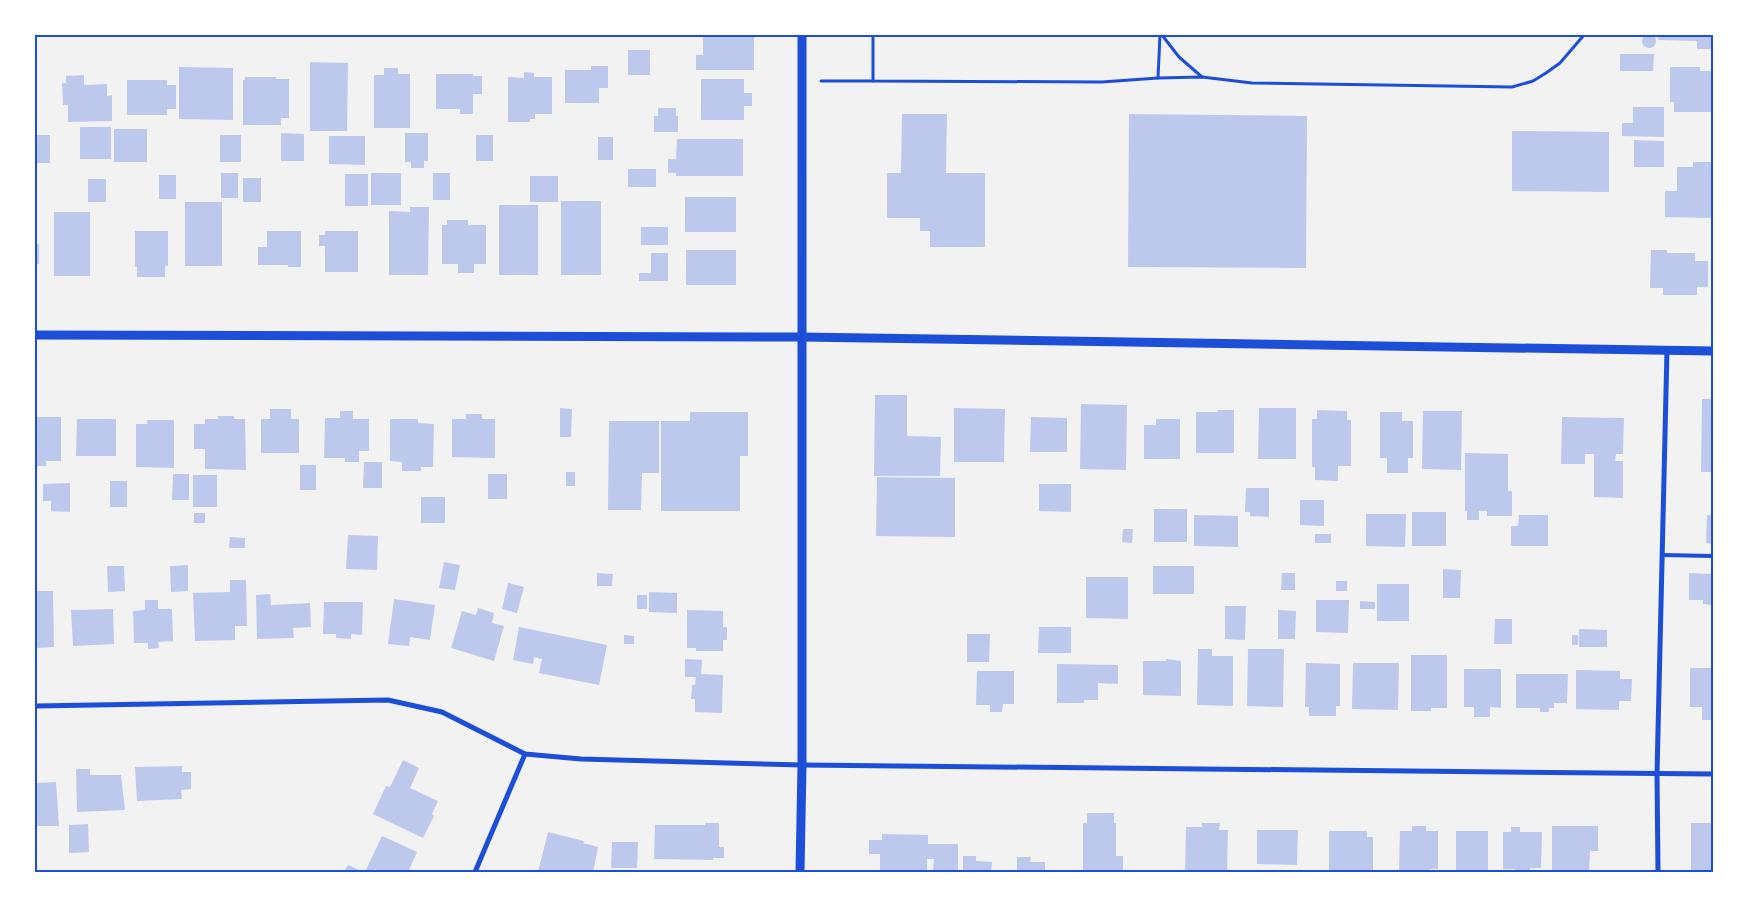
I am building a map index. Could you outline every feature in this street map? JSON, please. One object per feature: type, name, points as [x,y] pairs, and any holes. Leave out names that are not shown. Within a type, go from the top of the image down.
[{"type":"street","points":[[800,872],[802,765],[802,35]]},
{"type":"street","points":[[35,336],[801,337],[1713,350]]},
{"type":"street","points":[[1658,872],[1657,774],[1667,350]]},
{"type":"street","points":[[35,706],[388,700],[442,712],[525,754],[581,759],[802,765],[1713,774]]},
{"type":"street","points":[[475,872],[525,754]]},
{"type":"lane","points":[[1662,555],[1713,556]]},
{"type":"path","points":[[873,35],[873,81]]},
{"type":"path","points":[[1158,78],[1161,35]]},
{"type":"path","points":[[1161,35],[1179,57],[1202,77]]},
{"type":"path","points":[[821,81],[1102,82],[1202,77],[1252,83],[1512,87],[1534,81],[1560,63],[1584,35]]},
{"type":"building","points":[[1649,34],[1654,36],[1656,41],[1654,46],[1649,48],[1644,46],[1642,41],[1644,36]]},
{"type":"building","points":[[703,35],[754,35],[754,70],[696,70],[696,55],[703,55]]},
{"type":"building","points":[[1659,35],[1713,35],[1713,49],[1697,49],[1697,41],[1658,40]]},
{"type":"building","points":[[628,50],[650,50],[650,75],[628,75]]},
{"type":"building","points":[[1620,54],[1654,54],[1653,71],[1620,71]]},
{"type":"building","points":[[310,62],[348,63],[347,131],[310,131]]},
{"type":"building","points":[[591,66],[608,66],[608,88],[599,88],[599,103],[565,103],[565,70],[591,70]]},
{"type":"building","points":[[179,67],[233,68],[233,120],[179,119]]},
{"type":"building","points":[[1670,67],[1700,67],[1700,71],[1713,71],[1713,112],[1674,112],[1674,102],[1670,102]]},
{"type":"building","points":[[384,68],[398,68],[398,74],[410,74],[410,128],[374,128],[374,75],[384,75]]},
{"type":"building","points":[[524,72],[534,73],[534,77],[552,77],[552,114],[535,114],[535,119],[530,119],[530,122],[508,122],[508,77],[524,78]]},
{"type":"building","points":[[436,74],[473,74],[473,76],[482,76],[482,94],[473,94],[473,114],[460,114],[460,109],[436,109]]},
{"type":"building","points":[[84,75],[84,85],[107,84],[107,96],[112,95],[112,121],[68,122],[68,105],[63,105],[62,83],[66,83],[66,76]]},
{"type":"building","points":[[245,77],[289,79],[289,118],[281,118],[281,125],[243,125],[243,80],[245,80]]},
{"type":"building","points":[[701,79],[744,79],[744,93],[752,93],[752,106],[744,106],[744,120],[701,120]]},
{"type":"building","points":[[127,80],[167,80],[167,85],[176,85],[176,109],[167,109],[167,115],[127,115]]},
{"type":"building","points":[[1633,107],[1664,107],[1664,137],[1622,136],[1622,123],[1633,123]]},
{"type":"building","points":[[658,108],[676,108],[678,132],[654,132],[654,116],[658,116]]},
{"type":"building","points":[[902,114],[947,114],[946,173],[985,173],[985,247],[930,247],[930,231],[920,231],[920,218],[887,218],[887,173],[901,173]]},
{"type":"building","points":[[1129,114],[1307,116],[1306,268],[1128,267]]},
{"type":"building","points":[[80,127],[111,127],[111,159],[80,159]]},
{"type":"building","points":[[114,129],[147,129],[147,162],[114,162]]},
{"type":"building","points":[[1512,131],[1609,132],[1609,192],[1512,191]]},
{"type":"building","points":[[281,133],[304,134],[304,161],[281,161]]},
{"type":"building","points":[[405,133],[428,133],[428,161],[424,161],[424,168],[411,168],[411,162],[405,162]]},
{"type":"building","points":[[35,135],[50,135],[50,163],[35,163]]},
{"type":"building","points":[[220,135],[241,135],[241,162],[220,162]]},
{"type":"building","points":[[476,135],[493,135],[493,161],[476,161]]},
{"type":"building","points":[[329,136],[365,136],[365,165],[329,164]]},
{"type":"building","points":[[598,137],[613,137],[613,160],[598,160]]},
{"type":"building","points":[[677,139],[743,139],[743,176],[676,176],[676,173],[668,173],[668,159],[676,159]]},
{"type":"building","points":[[1634,140],[1664,141],[1664,167],[1634,167]]},
{"type":"building","points":[[1693,162],[1713,162],[1713,218],[1665,217],[1665,191],[1677,191],[1677,167],[1693,167]]},
{"type":"building","points":[[628,169],[656,169],[656,187],[628,187]]},
{"type":"building","points":[[221,173],[238,173],[238,198],[221,198]]},
{"type":"building","points":[[371,173],[401,173],[401,205],[371,205]]},
{"type":"building","points":[[433,173],[450,173],[450,200],[433,200]]},
{"type":"building","points":[[345,174],[368,174],[368,206],[345,206]]},
{"type":"building","points":[[159,175],[176,175],[176,199],[159,199]]},
{"type":"building","points":[[530,176],[558,176],[558,202],[530,202]]},
{"type":"building","points":[[243,178],[261,178],[261,202],[243,202]]},
{"type":"building","points":[[88,179],[106,179],[106,202],[88,202]]},
{"type":"building","points":[[685,197],[736,197],[736,232],[685,232]]},
{"type":"building","points":[[561,201],[601,201],[601,275],[561,275]]},
{"type":"building","points":[[185,202],[222,202],[222,266],[185,266]]},
{"type":"building","points":[[499,205],[538,205],[538,275],[499,275]]},
{"type":"building","points":[[410,207],[429,207],[428,275],[389,275],[389,211],[410,212]]},
{"type":"building","points":[[54,212],[90,212],[90,276],[54,276]]},
{"type":"building","points":[[447,220],[468,220],[468,225],[486,225],[486,264],[474,264],[474,273],[458,273],[458,264],[442,264],[442,225],[447,225]]},
{"type":"building","points":[[641,227],[668,227],[668,245],[641,245]]},
{"type":"building","points":[[135,231],[168,231],[168,266],[165,266],[165,277],[137,277],[137,267],[135,267]]},
{"type":"building","points":[[267,231],[301,231],[301,267],[258,265],[258,247],[267,247]]},
{"type":"building","points":[[325,231],[358,231],[358,272],[325,272],[325,246],[319,246],[319,235],[325,235]]},
{"type":"building","points":[[35,244],[39,244],[39,264],[35,264]]},
{"type":"building","points":[[686,250],[736,250],[736,285],[686,285]]},
{"type":"building","points":[[1651,250],[1667,250],[1667,253],[1695,253],[1695,261],[1708,261],[1708,287],[1697,287],[1697,295],[1663,295],[1663,288],[1650,288]]},
{"type":"building","points":[[651,253],[668,253],[668,281],[639,281],[639,273],[651,273]]},
{"type":"building","points":[[875,395],[907,395],[907,436],[941,437],[940,476],[874,476]]},
{"type":"building","points":[[1702,399],[1713,399],[1713,472],[1701,472]]},
{"type":"building","points":[[1081,404],[1127,405],[1126,470],[1080,469]]},
{"type":"building","points":[[560,408],[572,409],[571,437],[560,437]]},
{"type":"building","points":[[954,408],[1005,409],[1004,462],[954,462]]},
{"type":"building","points":[[1259,408],[1296,408],[1296,459],[1258,459]]},
{"type":"building","points":[[270,409],[291,409],[291,419],[299,419],[299,453],[261,453],[261,419],[270,419]]},
{"type":"building","points":[[1218,410],[1234,410],[1234,453],[1196,453],[1196,412],[1218,412]]},
{"type":"building","points":[[1317,410],[1347,411],[1347,420],[1351,420],[1351,466],[1338,466],[1338,481],[1315,480],[1315,467],[1312,467],[1312,419],[1317,419]]},
{"type":"building","points":[[340,411],[353,411],[353,419],[369,419],[369,451],[359,451],[359,462],[345,462],[345,458],[324,458],[325,418],[340,418]]},
{"type":"building","points":[[1423,411],[1462,411],[1461,470],[1422,469]]},
{"type":"building","points":[[690,412],[748,412],[748,456],[740,456],[740,511],[661,511],[661,421],[690,421]]},
{"type":"building","points":[[1380,412],[1402,412],[1402,421],[1413,421],[1413,458],[1408,458],[1408,473],[1387,473],[1387,458],[1380,458]]},
{"type":"building","points":[[466,414],[482,414],[482,419],[495,419],[495,458],[452,457],[452,419],[466,419]]},
{"type":"building","points":[[218,416],[234,416],[234,419],[245,419],[246,470],[205,469],[205,449],[194,449],[194,424],[205,424],[205,419],[218,419]]},
{"type":"building","points":[[35,417],[61,417],[61,461],[46,461],[46,466],[35,466]]},
{"type":"building","points":[[1031,417],[1067,418],[1067,452],[1030,452]]},
{"type":"building","points":[[1562,417],[1624,418],[1623,454],[1616,454],[1615,461],[1623,461],[1623,498],[1594,497],[1594,454],[1585,454],[1585,464],[1561,464]]},
{"type":"building","points":[[77,419],[116,419],[116,456],[76,456]]},
{"type":"building","points":[[390,419],[418,419],[418,423],[434,424],[433,467],[421,467],[421,471],[402,471],[402,462],[390,461]]},
{"type":"building","points":[[1156,419],[1180,419],[1180,459],[1144,459],[1144,425],[1156,425]]},
{"type":"building","points":[[147,420],[174,420],[174,468],[136,467],[136,424],[147,424]]},
{"type":"building","points":[[609,421],[659,421],[659,473],[642,473],[641,510],[608,510]]},
{"type":"building","points":[[1465,453],[1508,454],[1508,491],[1512,491],[1512,516],[1487,516],[1487,511],[1479,511],[1479,520],[1467,520],[1467,511],[1465,511]]},
{"type":"building","points":[[364,462],[382,462],[382,488],[363,488]]},
{"type":"building","points":[[300,465],[316,465],[316,490],[300,490]]},
{"type":"building","points":[[566,472],[575,472],[575,486],[566,486]]},
{"type":"building","points":[[173,474],[189,474],[189,500],[172,500]]},
{"type":"building","points":[[488,474],[507,474],[507,499],[488,499]]},
{"type":"building","points":[[193,475],[217,475],[217,507],[193,507]]},
{"type":"building","points":[[877,477],[955,478],[955,537],[876,536]]},
{"type":"building","points":[[110,481],[127,481],[127,507],[110,507]]},
{"type":"building","points":[[70,483],[70,512],[51,511],[51,501],[43,501],[43,484]]},
{"type":"building","points":[[1039,484],[1071,484],[1071,512],[1039,511]]},
{"type":"building","points":[[1246,488],[1269,488],[1269,517],[1250,516],[1250,512],[1245,512]]},
{"type":"building","points":[[421,497],[445,497],[445,523],[421,523]]},
{"type":"building","points":[[1300,500],[1324,500],[1324,526],[1300,525]]},
{"type":"building","points":[[1154,509],[1187,509],[1187,542],[1154,542]]},
{"type":"building","points":[[1412,512],[1446,512],[1446,546],[1412,546]]},
{"type":"building","points":[[194,513],[205,513],[205,523],[194,523]]},
{"type":"building","points":[[1366,514],[1406,514],[1405,547],[1366,546]]},
{"type":"building","points":[[1194,515],[1238,516],[1238,547],[1194,546]]},
{"type":"building","points":[[1519,515],[1548,515],[1548,546],[1511,546],[1511,526],[1518,526]]},
{"type":"building","points":[[1707,515],[1713,515],[1713,544],[1706,543]]},
{"type":"building","points":[[1123,529],[1133,529],[1132,543],[1122,542]]},
{"type":"building","points":[[1315,534],[1331,534],[1331,543],[1315,543]]},
{"type":"building","points":[[348,535],[378,536],[377,570],[346,569]]},
{"type":"building","points":[[230,537],[245,538],[245,548],[229,548]]},
{"type":"building","points":[[444,562],[460,565],[455,590],[439,588]]},
{"type":"building","points":[[188,565],[188,591],[171,592],[170,566]]},
{"type":"building","points":[[107,566],[124,566],[125,591],[108,592]]},
{"type":"building","points":[[1153,566],[1194,566],[1194,594],[1153,594]]},
{"type":"building","points":[[1443,569],[1461,570],[1460,598],[1443,598]]},
{"type":"building","points":[[597,573],[613,574],[612,586],[597,586]]},
{"type":"building","points":[[1282,573],[1295,573],[1295,590],[1281,590]]},
{"type":"building","points":[[1689,573],[1713,574],[1713,605],[1703,604],[1703,600],[1689,600]]},
{"type":"building","points":[[1086,577],[1128,577],[1128,619],[1086,618]]},
{"type":"building","points":[[230,580],[246,580],[247,626],[235,626],[235,640],[195,641],[193,593],[230,592]]},
{"type":"building","points":[[1336,581],[1347,581],[1347,591],[1336,591]]},
{"type":"building","points":[[508,583],[524,587],[517,613],[502,609]]},
{"type":"building","points":[[1377,584],[1409,584],[1409,621],[1377,621]]},
{"type":"building","points":[[36,591],[53,591],[54,647],[35,648]]},
{"type":"building","points":[[649,592],[677,593],[677,613],[649,612]]},
{"type":"building","points":[[270,594],[271,605],[310,603],[311,627],[293,628],[294,638],[257,639],[256,595]]},
{"type":"building","points":[[637,595],[647,595],[647,609],[637,609]]},
{"type":"building","points":[[394,599],[435,605],[430,640],[410,637],[409,646],[388,644]]},
{"type":"building","points":[[145,600],[158,600],[158,609],[172,609],[173,641],[158,642],[159,648],[148,649],[148,643],[134,643],[133,611],[145,610]]},
{"type":"building","points":[[1316,600],[1349,600],[1348,633],[1316,632]]},
{"type":"building","points":[[1360,601],[1375,602],[1375,609],[1360,609]]},
{"type":"building","points":[[324,602],[363,602],[362,635],[351,634],[351,639],[336,638],[336,634],[323,634]]},
{"type":"building","points":[[1225,606],[1246,606],[1245,640],[1225,639]]},
{"type":"building","points":[[478,608],[494,613],[492,623],[504,626],[494,661],[451,648],[462,611],[476,615]]},
{"type":"building","points":[[113,609],[114,644],[73,646],[71,610]]},
{"type":"building","points":[[687,610],[723,611],[723,627],[727,627],[727,640],[723,640],[723,651],[696,651],[696,648],[687,648]]},
{"type":"building","points":[[1278,610],[1296,611],[1295,639],[1278,639]]},
{"type":"building","points":[[1495,619],[1512,619],[1512,644],[1494,644]]},
{"type":"building","points":[[519,627],[607,645],[599,685],[539,673],[542,659],[534,657],[533,664],[513,660]]},
{"type":"building","points":[[1039,627],[1071,627],[1071,653],[1038,653]]},
{"type":"building","points":[[1579,629],[1607,630],[1607,647],[1579,647]]},
{"type":"building","points":[[967,634],[990,634],[989,662],[967,662]]},
{"type":"building","points":[[624,635],[634,636],[634,644],[624,644]]},
{"type":"building","points":[[1572,635],[1578,635],[1578,645],[1572,645]]},
{"type":"building","points":[[1198,649],[1212,649],[1212,656],[1233,656],[1233,706],[1197,705]]},
{"type":"building","points":[[1248,649],[1284,649],[1283,707],[1247,706]]},
{"type":"building","points":[[1411,655],[1447,655],[1447,708],[1431,708],[1431,711],[1411,711]]},
{"type":"building","points":[[685,659],[702,660],[701,674],[723,675],[722,713],[695,712],[695,699],[691,699],[692,685],[695,685],[696,677],[685,677]]},
{"type":"building","points":[[1166,659],[1181,661],[1181,696],[1143,695],[1143,661],[1166,661]]},
{"type":"building","points":[[1306,663],[1340,664],[1340,706],[1336,706],[1336,716],[1309,716],[1309,707],[1305,707]]},
{"type":"building","points":[[1353,663],[1399,663],[1398,710],[1352,709]]},
{"type":"building","points":[[1057,664],[1118,665],[1118,684],[1098,683],[1098,700],[1084,700],[1084,703],[1057,703]]},
{"type":"building","points":[[1690,668],[1713,668],[1713,720],[1702,720],[1702,707],[1690,707]]},
{"type":"building","points":[[1464,669],[1501,669],[1501,708],[1490,707],[1490,717],[1474,717],[1474,707],[1464,707]]},
{"type":"building","points":[[1576,670],[1620,671],[1620,679],[1632,679],[1631,701],[1619,701],[1619,710],[1576,709]]},
{"type":"building","points":[[977,671],[1014,671],[1014,704],[1003,704],[1002,712],[990,712],[990,705],[976,705]]},
{"type":"building","points":[[1516,674],[1568,674],[1567,703],[1554,703],[1554,708],[1549,708],[1549,712],[1540,712],[1540,708],[1516,708]]},
{"type":"building","points":[[403,760],[419,768],[410,788],[438,801],[432,814],[434,816],[423,838],[373,814],[386,786],[390,787]]},
{"type":"building","points":[[182,766],[182,772],[191,772],[191,789],[181,790],[182,799],[137,801],[135,767]]},
{"type":"building","points":[[76,769],[90,769],[90,775],[121,775],[125,810],[77,812]]},
{"type":"building","points":[[56,782],[59,826],[35,826],[35,783]]},
{"type":"building","points":[[1087,813],[1114,813],[1114,823],[1116,823],[1116,856],[1123,856],[1123,872],[1083,872],[1083,823],[1087,823]]},
{"type":"building","points":[[705,823],[719,823],[719,847],[724,847],[724,858],[713,858],[713,860],[654,859],[655,825],[705,825]]},
{"type":"building","points":[[1202,823],[1220,823],[1219,830],[1228,830],[1227,872],[1185,872],[1186,827],[1202,827]]},
{"type":"building","points":[[1691,823],[1713,823],[1713,872],[1691,872]]},
{"type":"building","points":[[88,824],[89,852],[69,853],[69,825]]},
{"type":"building","points":[[1412,826],[1426,826],[1426,831],[1438,831],[1438,869],[1429,869],[1429,872],[1399,872],[1400,831],[1412,831]]},
{"type":"building","points":[[1552,826],[1598,826],[1598,851],[1590,851],[1589,872],[1552,872]]},
{"type":"building","points":[[1511,827],[1520,827],[1520,832],[1542,832],[1541,868],[1530,868],[1530,872],[1515,872],[1515,869],[1503,869],[1503,832],[1511,832]]},
{"type":"building","points":[[1257,830],[1298,830],[1297,865],[1257,864]]},
{"type":"building","points":[[1329,831],[1367,831],[1367,837],[1373,837],[1373,872],[1329,872]]},
{"type":"building","points":[[1456,831],[1488,831],[1488,872],[1456,872]]},
{"type":"building","points":[[548,832],[584,841],[583,843],[598,847],[593,872],[538,872]]},
{"type":"building","points":[[882,834],[928,835],[928,844],[958,844],[958,872],[933,872],[934,859],[927,859],[927,870],[880,870],[880,854],[869,854],[869,840],[882,840]]},
{"type":"building","points":[[382,836],[417,852],[408,872],[377,872],[375,869],[373,872],[365,872]]},
{"type":"building","points":[[612,842],[638,842],[637,868],[611,868]]},
{"type":"building","points":[[963,856],[976,856],[976,861],[992,862],[991,872],[963,872]]},
{"type":"building","points":[[1017,857],[1031,857],[1030,862],[1045,862],[1045,872],[1017,872]]},
{"type":"building","points":[[348,865],[364,872],[344,872]]}]
